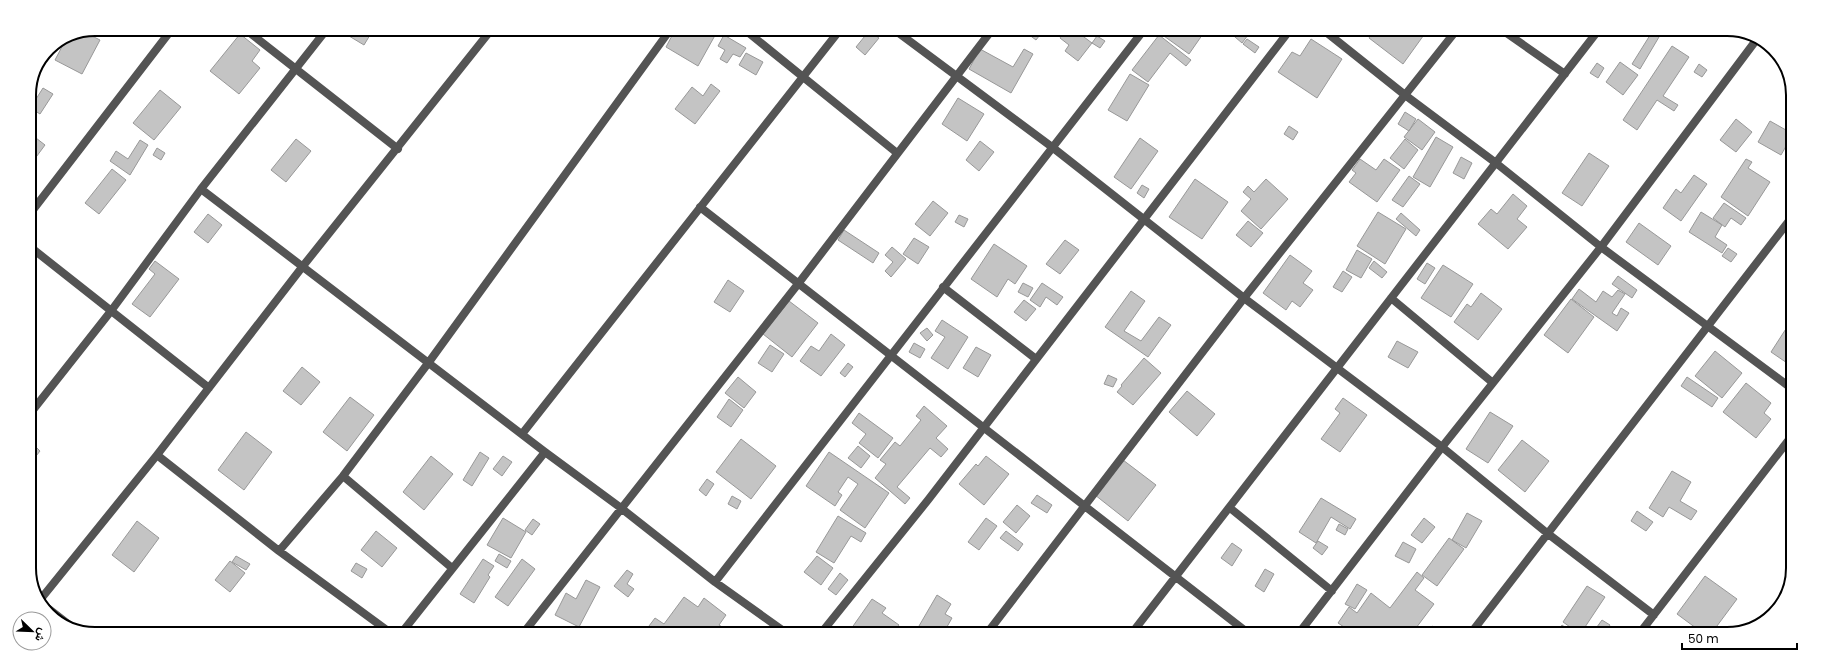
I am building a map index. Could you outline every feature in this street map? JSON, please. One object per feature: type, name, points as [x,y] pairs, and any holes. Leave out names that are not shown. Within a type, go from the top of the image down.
[{"type":"street","points":[[36,206],[167,36]]},
{"type":"street","points":[[254,36],[398,149]]},
{"type":"street","points":[[36,406],[111,310],[201,189],[322,36]]},
{"type":"street","points":[[44,597],[157,455],[303,266],[398,149],[486,36]]},
{"type":"street","points":[[279,551],[343,476],[429,362],[666,36]]},
{"type":"street","points":[[752,36],[897,153]]},
{"type":"street","points":[[522,434],[834,36]]},
{"type":"street","points":[[903,36],[1052,147],[1244,298],[1442,447],[1547,533],[1654,615]]},
{"type":"street","points":[[529,627],[798,284],[986,36]]},
{"type":"street","points":[[715,582],[890,354],[1139,36]]},
{"type":"street","points":[[826,627],[928,500],[1286,36]]},
{"type":"street","points":[[1331,36],[1405,95],[1496,163],[1601,248],[1786,384]]},
{"type":"street","points":[[992,627],[1083,506],[1244,298],[1452,36]]},
{"type":"street","points":[[1511,36],[1564,74]]},
{"type":"street","points":[[1137,627],[1594,36]]},
{"type":"street","points":[[1304,627],[1442,447],[1601,248],[1754,43]]},
{"type":"street","points":[[201,189],[545,452],[621,508],[715,582],[778,627]]},
{"type":"street","points":[[700,207],[1240,627]]},
{"type":"street","points":[[1476,627],[1547,533],[1786,225]]},
{"type":"street","points":[[36,251],[209,388]]},
{"type":"street","points":[[943,287],[1036,359]]},
{"type":"street","points":[[1391,298],[1493,383]]},
{"type":"street","points":[[1645,627],[1786,444]]},
{"type":"street","points":[[406,627],[545,452]]},
{"type":"street","points":[[157,455],[279,551],[383,627]]},
{"type":"street","points":[[343,476],[452,568]]},
{"type":"street","points":[[1230,508],[1332,591]]},
{"type":"building","points":[[92,36],[100,40],[82,74],[55,60],[63,46],[72,40]]},
{"type":"building","points":[[238,36],[242,36],[260,50],[252,61],[260,68],[239,94],[210,71]]},
{"type":"building","points":[[349,36],[369,36],[364,45]]},
{"type":"building","points":[[672,36],[715,36],[698,66],[666,47]]},
{"type":"building","points":[[723,36],[726,36],[746,48],[740,57],[733,54],[727,63],[720,59],[725,50],[718,46]]},
{"type":"building","points":[[865,36],[876,36],[879,38],[865,55],[856,47]]},
{"type":"building","points":[[1031,36],[1039,36],[1036,40]]},
{"type":"building","points":[[1061,36],[1083,36],[1092,43],[1078,61],[1065,51],[1069,45],[1060,38]]},
{"type":"building","points":[[1097,36],[1105,41],[1100,48],[1092,43]]},
{"type":"building","points":[[1158,36],[1160,36],[1191,60],[1186,66],[1170,53],[1148,82],[1132,70]]},
{"type":"building","points":[[1164,36],[1202,36],[1189,54]]},
{"type":"building","points":[[1234,36],[1247,36],[1242,43]]},
{"type":"building","points":[[1370,36],[1423,36],[1403,64],[1369,38]]},
{"type":"building","points":[[1650,36],[1659,37],[1640,69],[1632,64]]},
{"type":"building","points":[[1247,39],[1259,47],[1255,53],[1243,44]]},
{"type":"building","points":[[1311,39],[1342,59],[1317,98],[1278,72],[1292,52],[1300,56]]},
{"type":"building","points":[[1672,46],[1689,57],[1663,96],[1678,105],[1674,111],[1657,100],[1637,130],[1623,120]]},
{"type":"building","points":[[980,49],[1013,67],[1024,49],[1033,54],[1011,93],[969,69]]},
{"type":"building","points":[[746,53],[763,62],[756,75],[739,65]]},
{"type":"building","points":[[1620,62],[1638,75],[1623,95],[1606,82]]},
{"type":"building","points":[[1597,63],[1604,68],[1598,78],[1590,73]]},
{"type":"building","points":[[1699,64],[1707,70],[1702,77],[1694,72]]},
{"type":"building","points":[[1130,74],[1149,85],[1127,121],[1108,110]]},
{"type":"building","points":[[711,84],[720,91],[695,124],[675,109],[692,87],[703,96]]},
{"type":"building","points":[[43,88],[53,94],[40,114],[36,111],[36,99]]},
{"type":"building","points":[[160,90],[181,107],[154,140],[133,123]]},
{"type":"building","points":[[958,98],[984,114],[967,141],[942,124]]},
{"type":"building","points":[[1405,112],[1416,119],[1409,131],[1398,124]]},
{"type":"building","points":[[1418,119],[1435,132],[1422,150],[1404,137]]},
{"type":"building","points":[[1736,119],[1752,132],[1736,152],[1720,140]]},
{"type":"building","points":[[1770,121],[1786,130],[1786,146],[1781,155],[1758,142]]},
{"type":"building","points":[[1289,126],[1298,132],[1293,140],[1284,134]]},
{"type":"building","points":[[1436,137],[1453,147],[1430,187],[1413,177]]},
{"type":"building","points":[[36,138],[45,145],[36,157]]},
{"type":"building","points":[[1140,138],[1158,151],[1131,189],[1114,177]]},
{"type":"building","points":[[296,139],[311,151],[286,182],[271,170]]},
{"type":"building","points":[[1405,139],[1418,150],[1404,169],[1390,158]]},
{"type":"building","points":[[140,140],[148,145],[130,175],[110,161],[116,151],[128,159]]},
{"type":"building","points":[[980,141],[994,152],[979,171],[966,160]]},
{"type":"building","points":[[157,148],[165,153],[161,160],[153,155]]},
{"type":"building","points":[[1589,153],[1609,166],[1582,206],[1562,193]]},
{"type":"building","points":[[1461,157],[1472,163],[1464,179],[1453,173]]},
{"type":"building","points":[[1360,159],[1376,170],[1384,159],[1400,170],[1377,202],[1349,182],[1356,173],[1352,170]]},
{"type":"building","points":[[1746,159],[1752,162],[1748,168],[1770,182],[1748,216],[1721,197]]},
{"type":"building","points":[[112,169],[126,180],[99,214],[85,203]]},
{"type":"building","points":[[1694,175],[1707,184],[1681,221],[1663,208],[1676,189],[1681,193]]},
{"type":"building","points":[[1409,176],[1420,184],[1403,207],[1392,200]]},
{"type":"building","points":[[1195,179],[1228,202],[1202,239],[1169,217]]},
{"type":"building","points":[[1266,179],[1288,199],[1261,229],[1241,211],[1251,199],[1243,192],[1248,186],[1254,192]]},
{"type":"building","points":[[1142,185],[1149,189],[1144,198],[1137,193]]},
{"type":"building","points":[[1513,194],[1527,206],[1517,219],[1527,227],[1508,249],[1478,224],[1491,209],[1497,214]]},
{"type":"building","points":[[933,201],[948,213],[930,236],[915,224]]},
{"type":"building","points":[[1724,203],[1746,218],[1741,225],[1731,218],[1725,227],[1713,218]]},
{"type":"building","points":[[1378,212],[1406,229],[1385,264],[1357,246]]},
{"type":"building","points":[[1701,212],[1722,225],[1715,237],[1727,245],[1722,253],[1689,232]]},
{"type":"building","points":[[1401,213],[1420,230],[1416,236],[1396,219]]},
{"type":"building","points":[[208,214],[222,225],[208,243],[194,232]]},
{"type":"building","points":[[959,215],[968,219],[964,227],[955,222]]},
{"type":"building","points":[[1248,221],[1263,233],[1251,247],[1236,235]]},
{"type":"building","points":[[1639,223],[1671,246],[1658,265],[1626,242]]},
{"type":"building","points":[[844,230],[879,253],[873,263],[838,240]]},
{"type":"building","points":[[914,238],[929,247],[918,264],[903,254]]},
{"type":"building","points":[[1065,240],[1079,250],[1060,274],[1046,264]]},
{"type":"building","points":[[994,244],[1027,266],[1015,284],[1008,279],[997,297],[971,279]]},
{"type":"building","points":[[892,247],[906,259],[891,277],[885,271],[893,262],[885,255]]},
{"type":"building","points":[[1728,248],[1737,254],[1731,262],[1722,256]]},
{"type":"building","points":[[1357,250],[1372,259],[1361,278],[1346,270]]},
{"type":"building","points":[[1290,255],[1312,271],[1303,283],[1313,290],[1300,307],[1292,301],[1286,310],[1263,293]]},
{"type":"building","points":[[155,261],[179,279],[150,317],[132,304],[155,274],[149,269]]},
{"type":"building","points":[[1374,261],[1387,272],[1382,278],[1369,268]]},
{"type":"building","points":[[1427,263],[1435,268],[1425,284],[1417,279]]},
{"type":"building","points":[[1443,265],[1473,284],[1451,317],[1421,298]]},
{"type":"building","points":[[1343,271],[1352,277],[1342,292],[1333,287]]},
{"type":"building","points":[[1618,276],[1637,290],[1632,298],[1612,284]]},
{"type":"building","points":[[728,280],[744,291],[730,312],[714,302]]},
{"type":"building","points":[[1023,283],[1033,288],[1028,297],[1018,292]]},
{"type":"building","points":[[1042,283],[1063,297],[1057,305],[1046,297],[1040,307],[1030,300]]},
{"type":"building","points":[[1579,289],[1596,302],[1603,291],[1612,297],[1618,290],[1625,294],[1612,313],[1617,316],[1621,308],[1629,313],[1617,331],[1572,299]]},
{"type":"building","points":[[1131,291],[1145,301],[1124,331],[1141,341],[1159,317],[1171,325],[1148,357],[1105,327]]},
{"type":"building","points":[[1481,293],[1502,309],[1478,340],[1454,322],[1467,304],[1471,307]]},
{"type":"building","points":[[1571,299],[1594,317],[1568,353],[1544,335]]},
{"type":"building","points":[[1024,300],[1036,309],[1026,321],[1014,312]]},
{"type":"building","points":[[789,301],[818,323],[792,357],[763,334]]},
{"type":"building","points":[[942,320],[968,337],[948,369],[931,358],[945,337],[935,331]]},
{"type":"building","points":[[927,328],[933,335],[927,341],[920,333]]},
{"type":"building","points":[[1786,329],[1786,362],[1771,352]]},
{"type":"building","points":[[831,334],[845,345],[821,376],[800,361],[811,346],[819,351]]},
{"type":"building","points":[[1397,341],[1418,352],[1408,368],[1388,357]]},
{"type":"building","points":[[914,343],[925,349],[920,358],[909,352]]},
{"type":"building","points":[[770,345],[784,354],[772,372],[758,363]]},
{"type":"building","points":[[976,347],[991,355],[978,377],[963,368]]},
{"type":"building","points":[[1715,351],[1742,373],[1722,398],[1695,376]]},
{"type":"building","points":[[1144,358],[1161,373],[1133,405],[1117,392],[1122,386],[1121,385]]},
{"type":"building","points":[[848,363],[853,367],[845,377],[840,373]]},
{"type":"building","points":[[302,367],[320,382],[301,405],[283,391]]},
{"type":"building","points":[[1108,375],[1117,379],[1113,387],[1104,384]]},
{"type":"building","points":[[738,377],[756,392],[744,408],[725,393]]},
{"type":"building","points":[[1687,377],[1718,398],[1712,407],[1681,386]]},
{"type":"building","points":[[1746,383],[1771,403],[1764,413],[1771,419],[1756,438],[1723,412]]},
{"type":"building","points":[[1187,391],[1215,414],[1197,436],[1169,412]]},
{"type":"building","points":[[350,397],[374,415],[347,451],[323,432]]},
{"type":"building","points":[[1343,398],[1367,415],[1340,452],[1321,439],[1340,413],[1335,409]]},
{"type":"building","points":[[729,399],[743,410],[731,427],[717,417]]},
{"type":"building","points":[[924,406],[947,426],[936,438],[948,449],[941,457],[930,448],[897,487],[910,498],[905,504],[875,478],[886,464],[880,460],[895,442],[900,446],[921,420],[916,416]]},
{"type":"building","points":[[1490,412],[1513,426],[1488,463],[1466,449]]},
{"type":"building","points":[[859,413],[893,438],[878,458],[859,443],[866,434],[852,423]]},
{"type":"building","points":[[246,432],[272,452],[244,490],[218,470]]},
{"type":"building","points":[[741,439],[776,466],[751,499],[716,472]]},
{"type":"building","points":[[1522,440],[1549,461],[1525,492],[1498,470]]},
{"type":"building","points":[[858,446],[870,456],[861,468],[848,458]]},
{"type":"building","points":[[36,447],[40,451],[36,456]]},
{"type":"building","points":[[480,452],[489,458],[472,486],[463,480]]},
{"type":"building","points":[[829,452],[889,493],[865,528],[840,510],[858,484],[848,477],[838,492],[842,495],[835,506],[806,486]]},
{"type":"building","points":[[431,456],[453,474],[424,510],[403,492]]},
{"type":"building","points":[[503,456],[512,462],[502,476],[493,469]]},
{"type":"building","points":[[986,456],[1009,474],[984,505],[959,484],[976,464],[978,466]]},
{"type":"building","points":[[1123,460],[1156,485],[1128,521],[1095,495]]},
{"type":"building","points":[[1672,471],[1691,482],[1680,501],[1697,511],[1691,520],[1669,507],[1663,517],[1649,508]]},
{"type":"building","points":[[707,479],[714,484],[706,496],[699,490]]},
{"type":"building","points":[[1037,495],[1052,505],[1047,513],[1031,503]]},
{"type":"building","points":[[732,496],[741,501],[737,509],[728,504]]},
{"type":"building","points":[[1321,498],[1356,519],[1350,529],[1331,517],[1316,543],[1299,532]]},
{"type":"building","points":[[1017,505],[1030,516],[1016,533],[1003,522]]},
{"type":"building","points":[[1637,511],[1653,522],[1646,531],[1631,521]]},
{"type":"building","points":[[1467,513],[1482,521],[1466,548],[1452,540]]},
{"type":"building","points":[[838,516],[866,533],[861,542],[851,536],[834,563],[816,552]]},
{"type":"building","points":[[503,518],[526,532],[511,558],[487,545]]},
{"type":"building","points":[[986,518],[997,526],[979,550],[968,542]]},
{"type":"building","points":[[1424,518],[1435,527],[1422,543],[1411,535]]},
{"type":"building","points":[[533,519],[540,524],[532,535],[525,530]]},
{"type":"building","points":[[137,521],[159,538],[134,572],[112,555]]},
{"type":"building","points":[[1339,524],[1348,529],[1345,535],[1336,530]]},
{"type":"building","points":[[376,531],[397,548],[382,567],[361,550]]},
{"type":"building","points":[[1006,531],[1023,544],[1018,551],[1000,538]]},
{"type":"building","points":[[1449,538],[1464,549],[1437,586],[1422,575]]},
{"type":"building","points":[[1318,541],[1328,547],[1322,555],[1313,548]]},
{"type":"building","points":[[1403,542],[1416,549],[1409,563],[1395,556]]},
{"type":"building","points":[[1232,543],[1242,550],[1232,566],[1221,558]]},
{"type":"building","points":[[499,554],[511,561],[507,568],[495,561]]},
{"type":"building","points":[[236,556],[250,564],[246,570],[232,562]]},
{"type":"building","points":[[817,556],[833,568],[821,585],[804,572]]},
{"type":"building","points":[[483,559],[494,566],[488,575],[490,577],[474,603],[460,594]]},
{"type":"building","points":[[522,559],[535,569],[508,606],[495,597]]},
{"type":"building","points":[[230,561],[245,573],[230,592],[215,580]]},
{"type":"building","points":[[356,563],[367,569],[362,578],[351,571]]},
{"type":"building","points":[[1265,569],[1274,574],[1264,592],[1255,586]]},
{"type":"building","points":[[627,570],[633,574],[627,584],[634,589],[628,597],[614,586]]},
{"type":"building","points":[[1417,572],[1424,578],[1415,590],[1434,604],[1417,627],[1344,627],[1338,623],[1349,607],[1357,613],[1371,593],[1390,608]]},
{"type":"building","points":[[840,573],[848,580],[836,595],[828,589]]},
{"type":"building","points":[[1705,576],[1737,599],[1716,627],[1695,627],[1677,614]]},
{"type":"building","points":[[586,580],[600,587],[579,627],[555,615],[566,593],[576,599]]},
{"type":"building","points":[[1357,584],[1367,590],[1355,609],[1345,604]]},
{"type":"building","points":[[1587,586],[1605,597],[1585,627],[1570,627],[1563,622]]},
{"type":"building","points":[[937,595],[951,604],[945,614],[952,618],[947,627],[919,626]]},
{"type":"building","points":[[684,597],[698,607],[704,598],[726,615],[719,625],[722,627],[649,626],[655,618],[664,624]]},
{"type":"building","points":[[872,599],[886,608],[882,613],[899,625],[898,627],[852,627]]},
{"type":"building","points":[[1602,620],[1610,625],[1609,627],[1597,627]]}]
